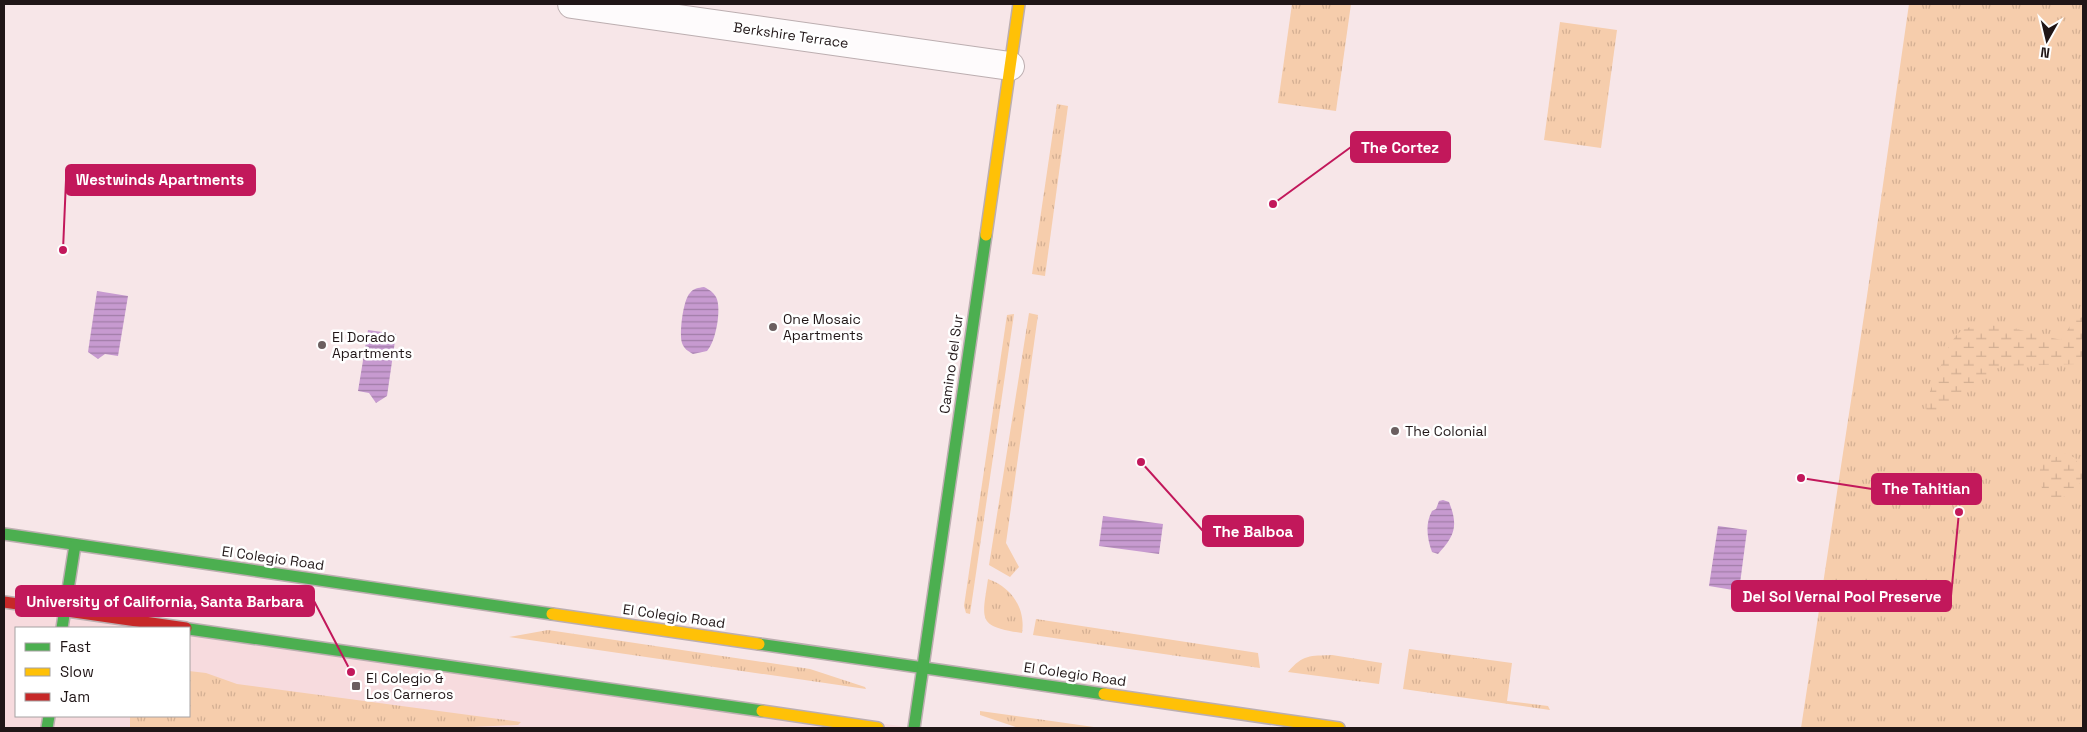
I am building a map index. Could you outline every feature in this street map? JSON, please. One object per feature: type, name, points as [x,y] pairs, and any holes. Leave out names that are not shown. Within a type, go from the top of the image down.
[{"type":"main road","name":"Camino del Sur","points":[[914,728],[1019,4]]},
{"type":"main road","name":"El Colegio Road","points":[[4,534],[1339,728]]},
{"type":"main road","points":[[62,627],[75,545]]},
{"type":"main road","points":[[4,602],[180,627]]},
{"type":"main road","points":[[190,628],[878,728]]},
{"type":"street","name":"Berkshire Terrace","points":[[572,4],[1010,66]]},
{"type":"shaded area","points":[[704,287],[711,291],[718,302],[717,325],[713,340],[707,351],[693,354],[682,343],[682,317],[685,302],[690,293],[695,289]]},
{"type":"shaded area","points":[[97,291],[128,296],[118,356],[105,354],[98,359],[88,352]]},
{"type":"shaded area","points":[[368,330],[396,334],[387,396],[376,403],[369,393],[358,391]]},
{"type":"shaded area","points":[[1439,501],[1449,502],[1454,525],[1448,542],[1438,554],[1432,552],[1428,536],[1428,526],[1432,511],[1436,509]]},
{"type":"shaded area","points":[[1103,516],[1163,524],[1159,554],[1099,546]]},
{"type":"shaded area","points":[[1718,526],[1747,530],[1739,591],[1709,586]]},
{"type":"shaded area","points":[[4,601],[914,728],[4,728]]},
{"type":"green space","points":[[1292,4],[1351,4],[1336,111],[1278,103]]},
{"type":"green space","points":[[1909,4],[2083,4],[2083,728],[1801,728],[1867,296]]},
{"type":"green space","points":[[1560,22],[1617,30],[1601,148],[1544,140]]},
{"type":"green space","points":[[1057,104],[1068,106],[1045,276],[1032,274]]},
{"type":"green space","points":[[1029,313],[1038,315],[1006,543],[1019,567],[1010,577],[989,565]]},
{"type":"green space","points":[[1014,314],[970,614],[966,613],[964,606],[1007,315]]},
{"type":"green space","points":[[2083,317],[2083,364],[2001,366],[1961,393],[1934,416],[1927,415],[1928,397],[1932,385],[1948,348],[1960,332],[1970,327],[1982,325],[1995,326],[2061,340],[2074,320]]},
{"type":"green space","points":[[2065,453],[2075,458],[2083,475],[2076,489],[2068,495],[2052,499],[2044,492],[2040,484],[2041,464]]},
{"type":"green space","points":[[988,579],[1004,587],[1015,600],[1022,615],[1022,633],[997,628],[986,619],[984,604]]},
{"type":"green space","points":[[1036,619],[1258,653],[1260,668],[1033,635]]},
{"type":"green space","points":[[548,630],[810,669],[865,687],[866,689],[509,637]]},
{"type":"green space","points":[[1409,649],[1512,663],[1507,701],[1548,706],[1550,710],[1403,689]]},
{"type":"green space","points":[[1332,655],[1382,663],[1379,684],[1288,672],[1298,662],[1307,657]]},
{"type":"green space","points":[[190,671],[206,673],[237,684],[521,722],[518,725],[448,728],[130,728],[130,717],[190,717]]},
{"type":"green space","points":[[980,711],[1101,728],[1019,728],[980,715]]},
{"type":"traffic: fast","points":[[914,728],[986,235]]},
{"type":"traffic: fast","points":[[4,534],[552,614]]},
{"type":"traffic: fast","points":[[62,627],[75,545]]},
{"type":"traffic: fast","points":[[190,629],[762,711]]},
{"type":"traffic: fast","points":[[759,644],[1104,694]]},
{"type":"traffic: fast","points":[[47,728],[49,717]]},
{"type":"traffic: slow","points":[[986,235],[1019,4]]},
{"type":"traffic: slow","points":[[552,614],[759,644]]},
{"type":"traffic: slow","points":[[1104,694],[1339,728]]},
{"type":"traffic: slow","points":[[762,711],[878,728]]},
{"type":"traffic: jam","points":[[4,602],[179,627]]},
{"type":"place","name":"The Cortez","points":[[1273,204]]},
{"type":"place","name":"Westwinds Apartments","points":[[63,250]]},
{"type":"place","name":"One Mosaic Apartments","points":[[773,327]]},
{"type":"place","name":"El Dorado Apartments","points":[[322,345]]},
{"type":"place","name":"The Colonial","points":[[1395,431]]},
{"type":"place","name":"The Balboa","points":[[1141,462]]},
{"type":"place","name":"The Tahitian","points":[[1801,478]]},
{"type":"place","name":"Del Sol Vernal Pool Preserve","points":[[1959,512]]},
{"type":"place","name":"University of California, Santa Barbara","points":[[351,672]]},
{"type":"place","name":"El Colegio & Los Carneros","points":[[356,686]]}]
